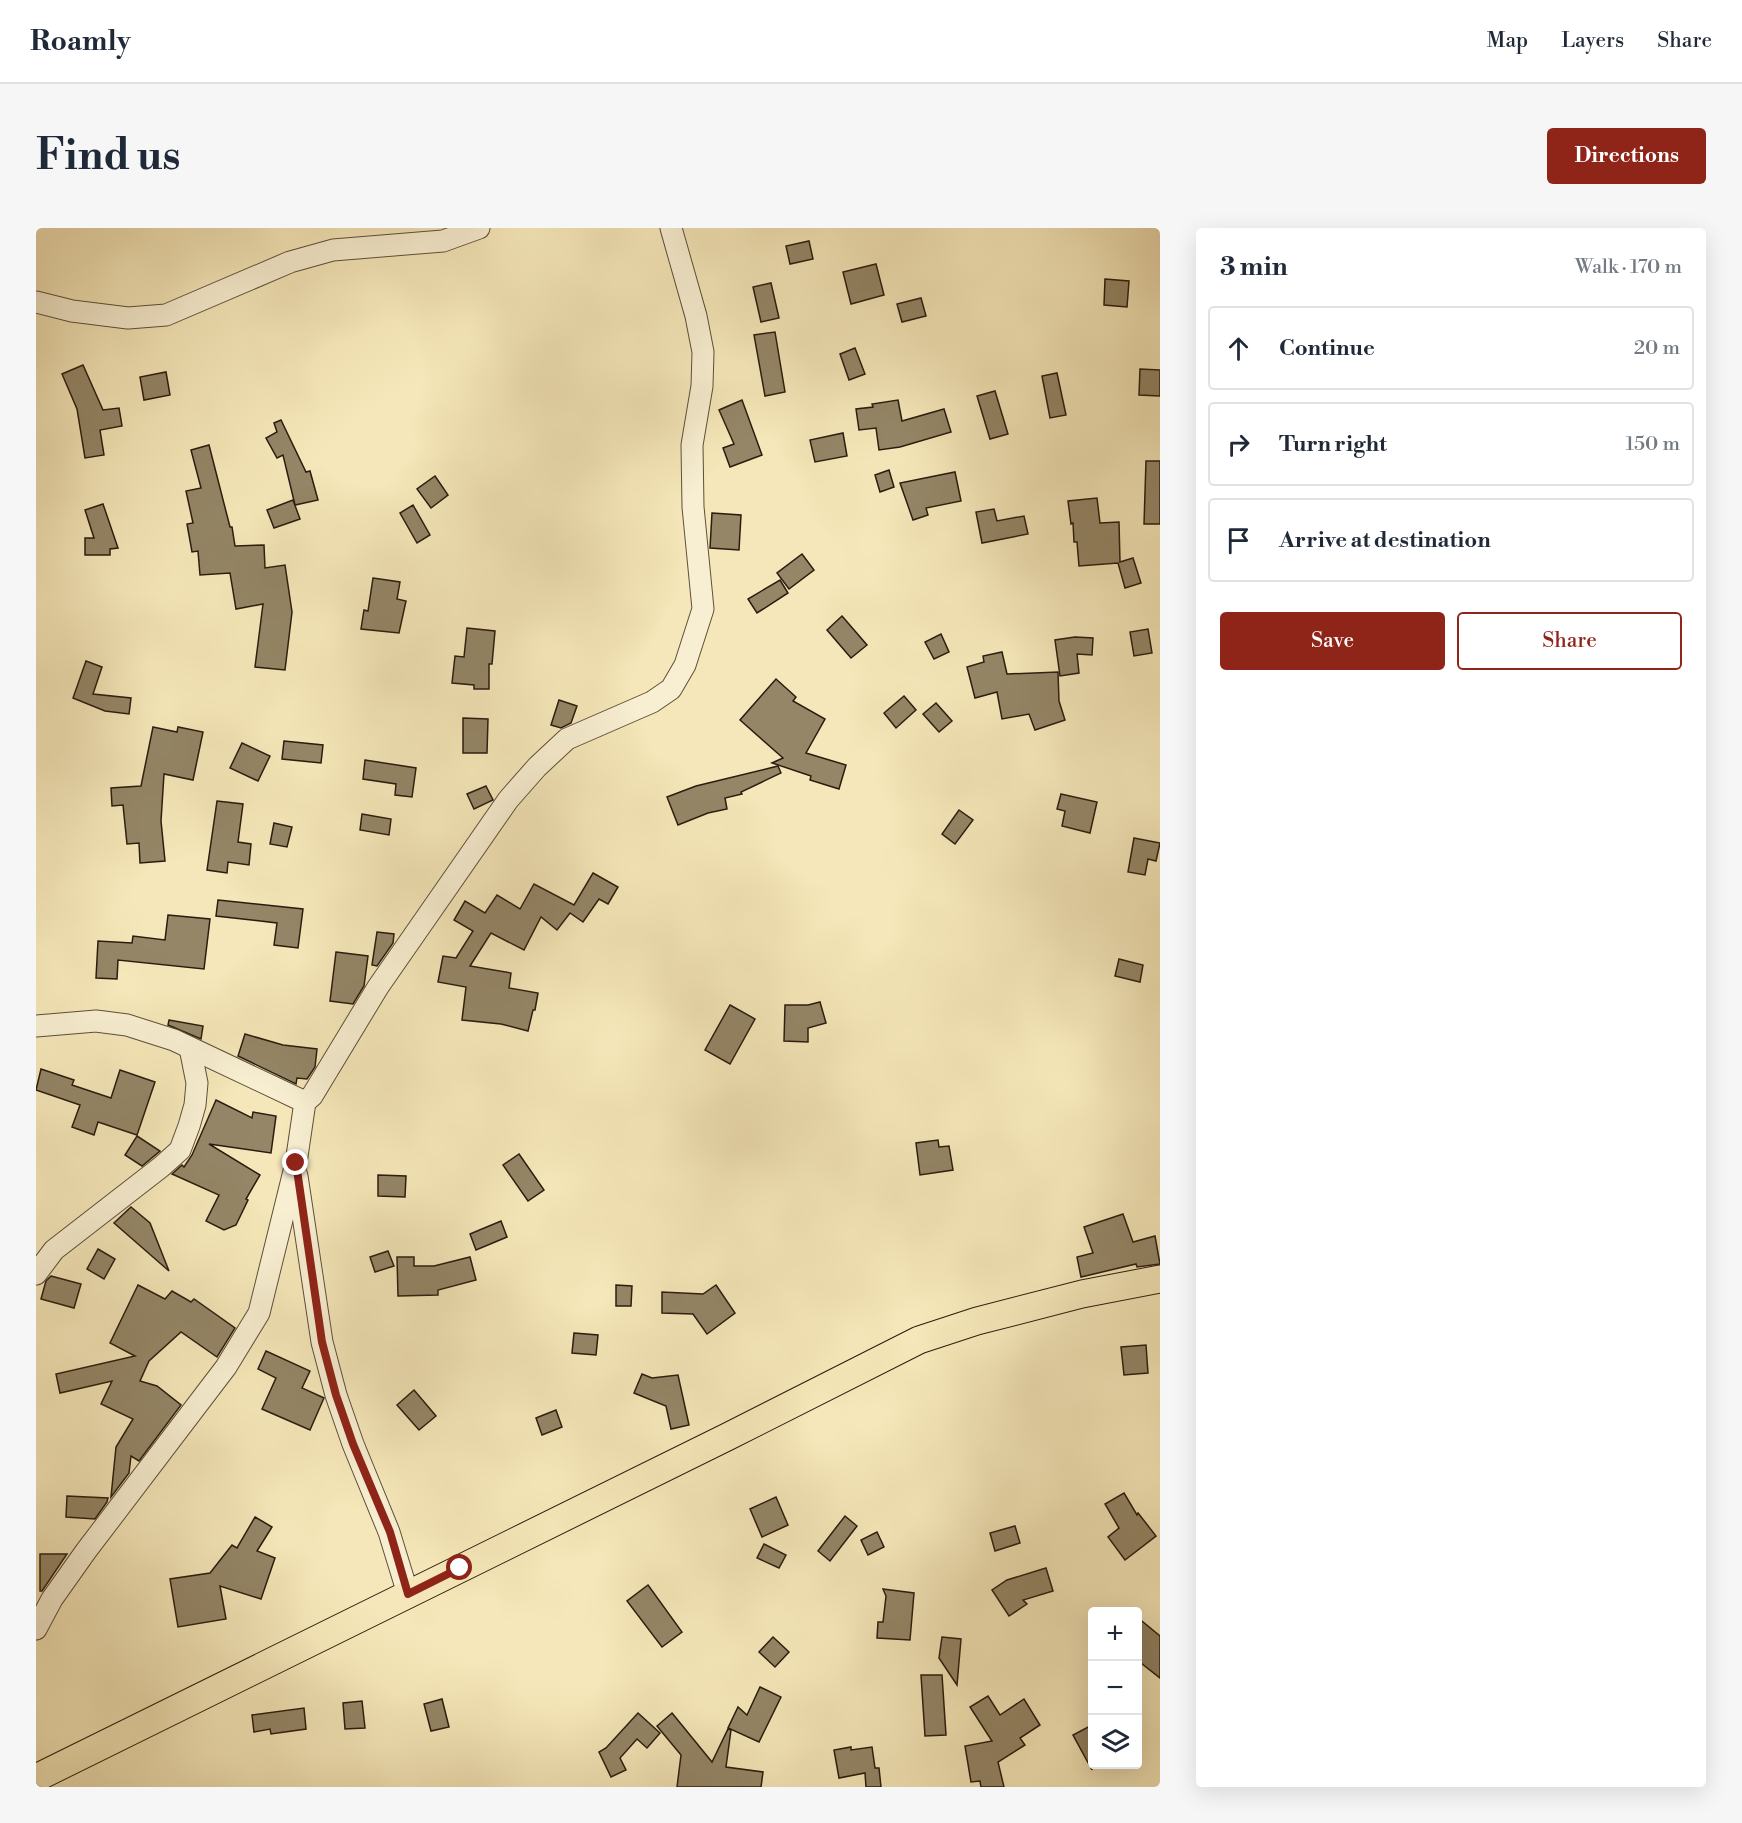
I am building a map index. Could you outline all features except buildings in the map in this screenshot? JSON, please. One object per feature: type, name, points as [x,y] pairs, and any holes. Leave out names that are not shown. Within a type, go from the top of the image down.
[{"type":"main road","points":[[36,1778],[919,1340],[1082,1294],[1160,1279]]},
{"type":"street","points":[[36,302],[72,311],[128,318],[166,315],[290,262],[333,250],[443,241],[479,228]]},
{"type":"street","points":[[36,1629],[52,1599],[86,1551],[199,1406],[249,1332],[262,1303],[296,1163],[306,1102],[312,1096],[378,987],[508,800],[537,766],[567,739],[652,702],[671,688],[685,665],[703,609],[693,507],[693,445],[702,386],[703,352],[696,316],[671,228]]},
{"type":"street","points":[[36,1026],[96,1021],[117,1024],[174,1040],[306,1102]]},
{"type":"street","points":[[36,1274],[54,1250],[180,1150],[189,1126],[196,1094],[197,1083],[190,1048]]},
{"type":"street","points":[[296,1163],[325,1352],[336,1395],[353,1444],[390,1532],[408,1594]]},
{"type":"route","points":[[296,1163],[322,1342],[336,1395],[353,1444],[390,1532],[408,1594],[460,1568]]}]
